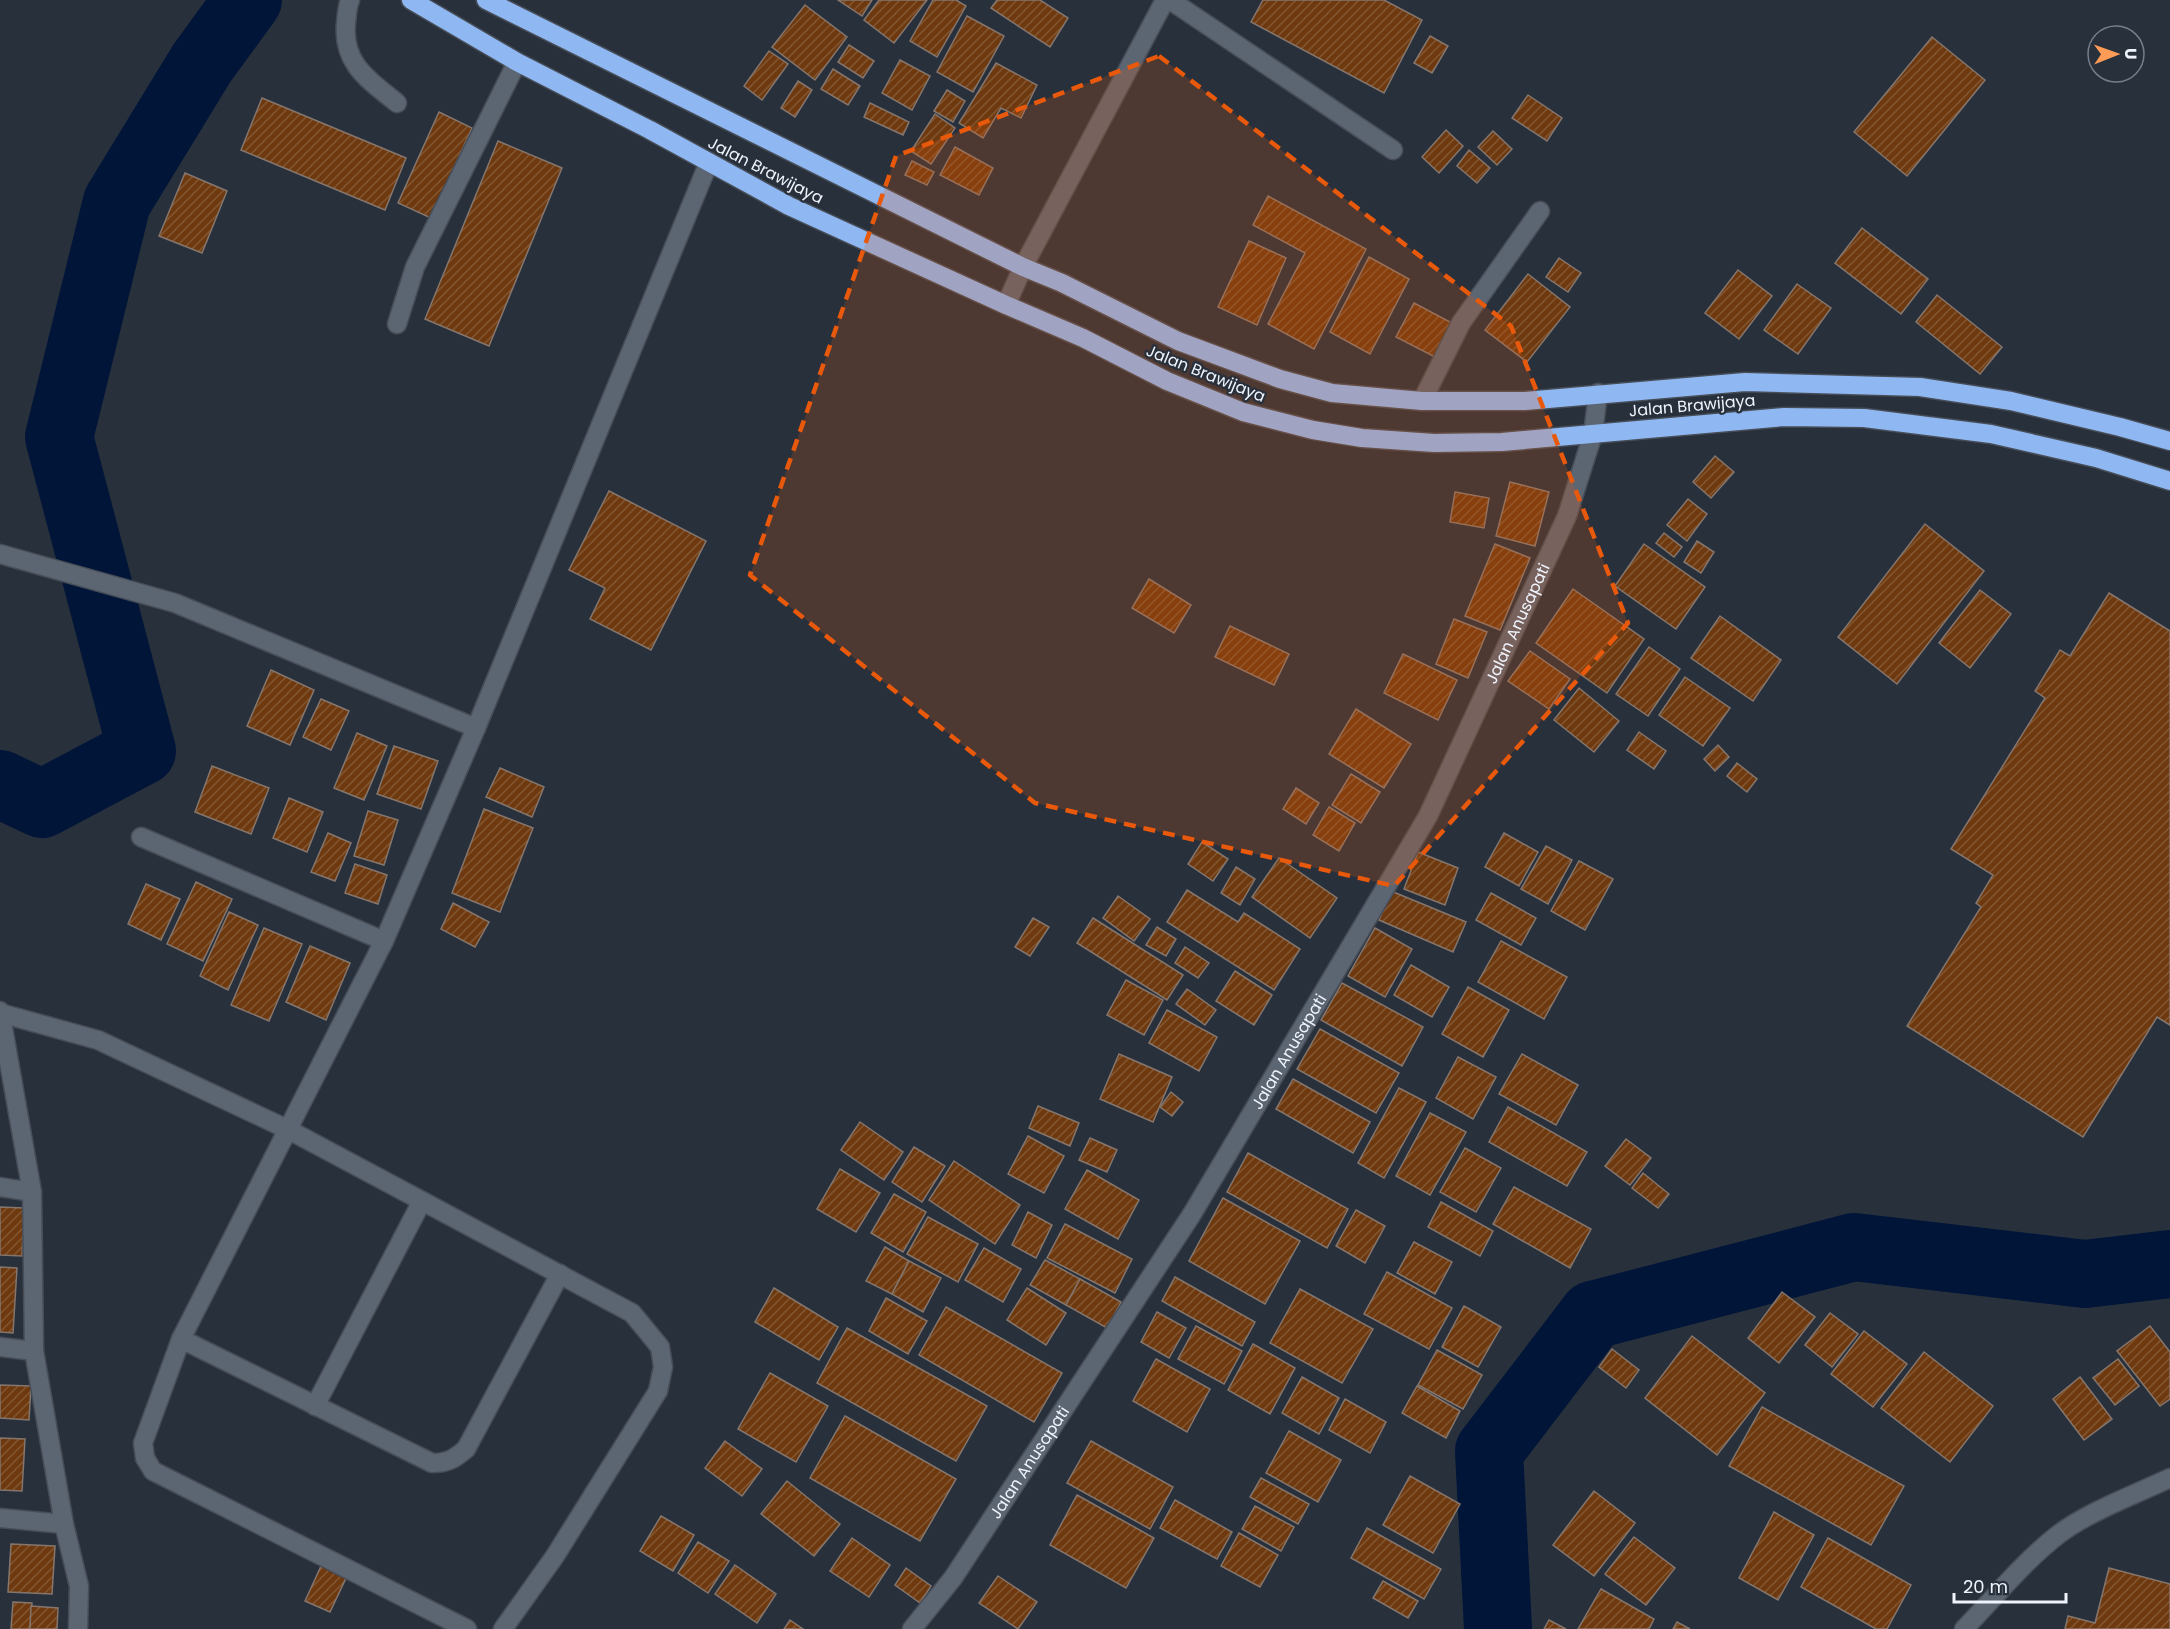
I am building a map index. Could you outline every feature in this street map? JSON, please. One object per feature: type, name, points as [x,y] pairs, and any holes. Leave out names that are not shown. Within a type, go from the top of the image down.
[{"type":"highway","name":"Jalan Brawijaya","points":[[411,0],[517,62],[650,130],[789,206],[929,268],[1006,306],[1083,338],[1167,381],[1243,412],[1312,430],[1362,438],[1434,443],[1502,442],[1784,417],[1864,418],[1991,434],[2096,458],[2170,481]]},
{"type":"highway","name":"Jalan Brawijaya","points":[[486,0],[1023,267],[1062,283],[1178,340],[1280,379],[1332,393],[1422,401],[1525,400],[1745,382],[1920,387],[2011,401],[2170,441]]},
{"type":"street","points":[[350,0],[345,34],[348,52],[358,71],[397,103]]},
{"type":"street","points":[[1006,306],[1023,267],[1165,0]]},
{"type":"street","points":[[1170,0],[1393,150]]},
{"type":"street","points":[[397,324],[415,267],[517,62]]},
{"type":"street","points":[[467,1629],[153,1471],[144,1458],[143,1443],[181,1339],[384,941],[476,728],[709,162]]},
{"type":"street","points":[[1422,401],[1461,323],[1540,211]]},
{"type":"street","name":"Jalan Anusapati","points":[[912,1629],[953,1578],[1192,1214],[1428,816],[1567,516],[1593,434],[1598,393]]},
{"type":"street","points":[[0,554],[175,603],[476,728]]},
{"type":"street","points":[[141,837],[384,941]]},
{"type":"street","points":[[78,1629],[79,1586],[64,1524],[34,1351],[32,1192],[0,1012],[98,1040],[289,1130],[632,1313],[660,1347],[663,1367],[657,1391],[555,1556],[503,1629]]},
{"type":"street","points":[[0,1187],[32,1192]]},
{"type":"street","points":[[315,1406],[422,1201]]},
{"type":"street","points":[[181,1339],[432,1463],[453,1461],[466,1449],[560,1274]]},
{"type":"street","points":[[0,1347],[34,1351]]},
{"type":"street","points":[[1965,1629],[2040,1550],[2061,1533],[2083,1519],[2170,1478]]},
{"type":"street","points":[[0,1518],[64,1524]]},
{"type":"highlighted area","points":[[1159,56],[1511,326],[1628,623],[1394,886],[1035,803],[750,575],[896,156]]},
{"type":"building","points":[[838,0],[872,0],[862,16]]},
{"type":"building","points":[[879,0],[927,0],[894,43],[864,20]]},
{"type":"building","points":[[933,0],[956,0],[966,6],[937,57],[910,41]]},
{"type":"building","points":[[997,0],[1040,0],[1068,18],[1050,47],[991,8]]},
{"type":"building","points":[[1263,0],[1384,0],[1422,20],[1384,93],[1251,22]]},
{"type":"building","points":[[805,5],[847,37],[815,80],[772,47]]},
{"type":"building","points":[[967,16],[1004,36],[973,92],[937,72]]},
{"type":"building","points":[[1430,36],[1448,46],[1432,73],[1414,63]]},
{"type":"building","points":[[1932,37],[1985,80],[1907,176],[1854,132]]},
{"type":"building","points":[[849,45],[874,61],[863,78],[838,62]]},
{"type":"building","points":[[769,51],[788,64],[762,100],[744,86]]},
{"type":"building","points":[[900,60],[930,76],[912,110],[882,93]]},
{"type":"building","points":[[996,63],[1037,85],[1021,118],[1001,108],[983,138],[959,123]]},
{"type":"building","points":[[833,69],[860,86],[848,105],[821,89]]},
{"type":"building","points":[[798,81],[812,90],[795,117],[781,108]]},
{"type":"building","points":[[947,90],[965,101],[953,122],[934,111]]},
{"type":"building","points":[[1528,95],[1562,118],[1547,141],[1512,118]]},
{"type":"building","points":[[262,98],[406,158],[385,210],[241,150]]},
{"type":"building","points":[[870,103],[909,122],[903,135],[864,117]]},
{"type":"building","points":[[439,112],[472,128],[431,218],[398,203]]},
{"type":"building","points":[[935,114],[955,128],[931,164],[911,151]]},
{"type":"building","points":[[1446,130],[1463,146],[1439,173],[1422,157]]},
{"type":"building","points":[[1493,131],[1512,149],[1497,165],[1478,147]]},
{"type":"building","points":[[498,141],[562,168],[489,346],[425,319]]},
{"type":"building","points":[[955,147],[993,168],[979,195],[940,175]]},
{"type":"building","points":[[1469,150],[1490,168],[1477,183],[1457,166]]},
{"type":"building","points":[[912,161],[934,172],[927,185],[905,175]]},
{"type":"building","points":[[185,173],[227,191],[202,253],[159,236]]},
{"type":"building","points":[[1268,196],[1366,249],[1314,349],[1268,324],[1305,253],[1253,225]]},
{"type":"building","points":[[1862,228],[1928,279],[1901,314],[1835,263]]},
{"type":"building","points":[[1249,241],[1286,258],[1257,325],[1218,307]]},
{"type":"building","points":[[1369,257],[1409,279],[1370,354],[1330,332]]},
{"type":"building","points":[[1559,258],[1581,273],[1568,292],[1546,277]]},
{"type":"building","points":[[1738,270],[1772,296],[1739,339],[1705,313]]},
{"type":"building","points":[[1528,274],[1570,307],[1527,362],[1485,330]]},
{"type":"building","points":[[1797,284],[1831,308],[1798,354],[1764,330]]},
{"type":"building","points":[[1937,295],[2002,347],[1980,374],[1916,322]]},
{"type":"building","points":[[1414,303],[1452,323],[1435,357],[1396,337]]},
{"type":"building","points":[[1715,456],[1734,472],[1711,498],[1693,482]]},
{"type":"building","points":[[1510,482],[1549,492],[1535,546],[1496,536]]},
{"type":"building","points":[[609,491],[706,541],[651,650],[590,619],[605,588],[569,570]]},
{"type":"building","points":[[1455,492],[1489,498],[1484,528],[1450,522]]},
{"type":"building","points":[[1688,499],[1707,514],[1687,541],[1667,525]]},
{"type":"building","points":[[1925,524],[1984,571],[1897,684],[1838,637]]},
{"type":"building","points":[[1664,533],[1682,547],[1674,557],[1656,543]]},
{"type":"building","points":[[1697,541],[1714,552],[1701,573],[1684,562]]},
{"type":"building","points":[[1495,544],[1530,558],[1500,630],[1465,616]]},
{"type":"building","points":[[1644,544],[1705,587],[1676,629],[1615,586]]},
{"type":"building","points":[[1149,579],[1191,605],[1174,633],[1132,608]]},
{"type":"building","points":[[1573,589],[1644,639],[1607,693],[1536,643]]},
{"type":"building","points":[[1980,590],[2011,614],[1970,668],[1939,643]]},
{"type":"building","points":[[2109,593],[2170,631],[2170,1025],[2157,1017],[2083,1137],[1907,1026],[1981,907],[1976,903],[1993,875],[1951,849],[2045,698],[2035,691],[2060,650],[2070,656]]},
{"type":"building","points":[[1720,616],[1781,660],[1753,701],[1691,658]]},
{"type":"building","points":[[1454,619],[1487,632],[1468,678],[1436,664]]},
{"type":"building","points":[[1230,626],[1289,654],[1274,685],[1215,657]]},
{"type":"building","points":[[1649,647],[1680,669],[1648,716],[1616,694]]},
{"type":"building","points":[[1530,651],[1570,679],[1549,709],[1508,681]]},
{"type":"building","points":[[1403,654],[1457,680],[1438,720],[1384,693]]},
{"type":"building","points":[[271,670],[314,690],[290,745],[247,726]]},
{"type":"building","points":[[1685,677],[1730,708],[1703,746],[1659,715]]},
{"type":"building","points":[[1579,688],[1619,721],[1594,752],[1554,720]]},
{"type":"building","points":[[321,699],[349,711],[331,750],[303,737]]},
{"type":"building","points":[[1356,709],[1411,744],[1384,788],[1329,754]]},
{"type":"building","points":[[1639,732],[1666,751],[1654,769],[1627,750]]},
{"type":"building","points":[[357,733],[387,746],[364,800],[334,788]]},
{"type":"building","points":[[1718,745],[1729,757],[1715,771],[1704,759]]},
{"type":"building","points":[[394,746],[438,761],[421,809],[377,794]]},
{"type":"building","points":[[1737,763],[1757,779],[1747,792],[1727,776]]},
{"type":"building","points":[[212,766],[269,788],[251,834],[195,812]]},
{"type":"building","points":[[500,768],[544,787],[532,817],[486,797]]},
{"type":"building","points":[[1351,774],[1380,792],[1361,823],[1332,805]]},
{"type":"building","points":[[1296,788],[1319,803],[1306,824],[1283,809]]},
{"type":"building","points":[[289,798],[323,812],[307,852],[273,838]]},
{"type":"building","points":[[1329,807],[1355,823],[1339,851],[1313,835]]},
{"type":"building","points":[[484,809],[533,828],[500,912],[452,893]]},
{"type":"building","points":[[368,811],[398,820],[384,865],[354,856]]},
{"type":"building","points":[[328,833],[351,843],[335,881],[311,872]]},
{"type":"building","points":[[1504,833],[1538,852],[1519,886],[1485,867]]},
{"type":"building","points":[[1202,842],[1228,859],[1213,881],[1188,864]]},
{"type":"building","points":[[1546,846],[1572,860],[1548,904],[1521,889]]},
{"type":"building","points":[[1418,852],[1458,868],[1445,905],[1404,889]]},
{"type":"building","points":[[1279,858],[1337,898],[1310,938],[1252,897]]},
{"type":"building","points":[[1579,861],[1613,879],[1585,930],[1551,911]]},
{"type":"building","points":[[355,864],[387,875],[378,904],[345,893]]},
{"type":"building","points":[[1236,867],[1255,879],[1240,905],[1221,893]]},
{"type":"building","points":[[196,882],[232,899],[203,961],[167,944]]},
{"type":"building","points":[[146,884],[180,899],[161,940],[128,924]]},
{"type":"building","points":[[1187,890],[1238,922],[1244,913],[1300,949],[1274,990],[1167,922]]},
{"type":"building","points":[[1391,891],[1466,922],[1453,952],[1379,920]]},
{"type":"building","points":[[1491,893],[1536,918],[1521,945],[1476,920]]},
{"type":"building","points":[[1118,896],[1150,919],[1134,941],[1103,918]]},
{"type":"building","points":[[453,903],[489,922],[475,947],[441,929]]},
{"type":"building","points":[[229,912],[258,925],[228,990],[200,976]]},
{"type":"building","points":[[1033,918],[1049,927],[1030,956],[1015,947]]},
{"type":"building","points":[[1093,918],[1183,975],[1167,1000],[1077,943]]},
{"type":"building","points":[[1157,927],[1176,939],[1166,956],[1146,945]]},
{"type":"building","points":[[264,928],[302,944],[269,1021],[231,1005]]},
{"type":"building","points":[[1375,928],[1412,949],[1385,997],[1348,976]]},
{"type":"building","points":[[1501,941],[1567,977],[1544,1019],[1478,982]]},
{"type":"building","points":[[310,946],[350,963],[326,1020],[286,1002]]},
{"type":"building","points":[[1185,947],[1209,963],[1198,978],[1175,963]]},
{"type":"building","points":[[1411,965],[1449,987],[1432,1017],[1394,995]]},
{"type":"building","points":[[1235,971],[1272,995],[1254,1025],[1216,1001]]},
{"type":"building","points":[[1126,980],[1163,1000],[1144,1035],[1107,1015]]},
{"type":"building","points":[[1342,983],[1423,1027],[1402,1066],[1321,1020]]},
{"type":"building","points":[[1468,987],[1509,1010],[1483,1057],[1442,1034]]},
{"type":"building","points":[[1187,989],[1216,1010],[1205,1025],[1176,1004]]},
{"type":"building","points":[[1167,1010],[1217,1037],[1199,1071],[1149,1043]]},
{"type":"building","points":[[1320,1029],[1399,1073],[1376,1113],[1297,1069]]},
{"type":"building","points":[[1119,1054],[1172,1077],[1153,1122],[1100,1099]]},
{"type":"building","points":[[1522,1054],[1578,1085],[1556,1125],[1499,1094]]},
{"type":"building","points":[[1458,1057],[1496,1077],[1473,1119],[1436,1098]]},
{"type":"building","points":[[1293,1079],[1370,1122],[1353,1153],[1276,1109]]},
{"type":"building","points":[[1399,1088],[1426,1102],[1384,1178],[1358,1163]]},
{"type":"building","points":[[1171,1092],[1183,1102],[1172,1116],[1160,1107]]},
{"type":"building","points":[[1038,1106],[1079,1123],[1070,1146],[1029,1128]]},
{"type":"building","points":[[1508,1107],[1587,1152],[1567,1186],[1489,1142]]},
{"type":"building","points":[[1430,1113],[1466,1132],[1430,1195],[1396,1176]]},
{"type":"building","points":[[860,1122],[903,1152],[884,1180],[841,1150]]},
{"type":"building","points":[[1028,1136],[1064,1156],[1044,1193],[1008,1174]]},
{"type":"building","points":[[1090,1138],[1117,1150],[1107,1172],[1079,1160]]},
{"type":"building","points":[[1626,1139],[1651,1158],[1630,1185],[1605,1166]]},
{"type":"building","points":[[914,1147],[945,1166],[922,1202],[892,1182]]},
{"type":"building","points":[[1465,1148],[1501,1168],[1476,1212],[1440,1192]]},
{"type":"building","points":[[1248,1153],[1348,1209],[1327,1248],[1227,1192]]},
{"type":"building","points":[[954,1161],[1020,1205],[995,1244],[929,1200]]},
{"type":"building","points":[[840,1169],[880,1193],[856,1232],[817,1209]]},
{"type":"building","points":[[1087,1170],[1139,1200],[1118,1239],[1065,1209]]},
{"type":"building","points":[[1643,1173],[1669,1194],[1658,1208],[1632,1188]]},
{"type":"building","points":[[1514,1187],[1591,1229],[1570,1268],[1493,1224]]},
{"type":"building","points":[[894,1194],[926,1212],[903,1252],[871,1233]]},
{"type":"building","points":[[1223,1198],[1300,1241],[1265,1304],[1189,1261]]},
{"type":"building","points":[[1441,1202],[1493,1231],[1480,1256],[1428,1227]]},
{"type":"building","points":[[0,1207],[24,1208],[22,1256],[0,1255]]},
{"type":"building","points":[[1356,1210],[1385,1226],[1365,1263],[1336,1246]]},
{"type":"building","points":[[1028,1212],[1052,1225],[1036,1258],[1012,1245]]},
{"type":"building","points":[[928,1217],[978,1244],[958,1282],[907,1254]]},
{"type":"building","points":[[1065,1224],[1132,1259],[1115,1293],[1047,1258]]},
{"type":"building","points":[[1414,1242],[1452,1262],[1435,1294],[1397,1273]]},
{"type":"building","points":[[885,1247],[909,1261],[892,1294],[866,1281]]},
{"type":"building","points":[[984,1248],[1021,1269],[1003,1302],[965,1280]]},
{"type":"building","points":[[1045,1260],[1080,1279],[1066,1305],[1030,1285]]},
{"type":"building","points":[[909,1261],[941,1278],[923,1312],[892,1294]]},
{"type":"building","points":[[0,1267],[17,1268],[13,1333],[0,1332]]},
{"type":"building","points":[[1387,1272],[1452,1308],[1429,1349],[1364,1314]]},
{"type":"building","points":[[1175,1277],[1255,1322],[1242,1346],[1162,1301]]},
{"type":"building","points":[[1080,1279],[1121,1302],[1107,1328],[1066,1305]]},
{"type":"building","points":[[774,1288],[838,1327],[819,1360],[755,1322]]},
{"type":"building","points":[[1027,1288],[1066,1313],[1046,1345],[1007,1320]]},
{"type":"building","points":[[1300,1289],[1373,1329],[1342,1383],[1270,1343]]},
{"type":"building","points":[[1782,1292],[1815,1317],[1779,1363],[1748,1338]]},
{"type":"building","points":[[886,1298],[927,1321],[908,1354],[869,1331]]},
{"type":"building","points":[[1464,1306],[1501,1327],[1478,1367],[1442,1347]]},
{"type":"building","points":[[946,1307],[1062,1373],[1034,1422],[919,1355]]},
{"type":"building","points":[[1157,1312],[1186,1328],[1169,1358],[1141,1342]]},
{"type":"building","points":[[1830,1313],[1858,1334],[1832,1367],[1805,1345]]},
{"type":"building","points":[[1196,1326],[1242,1351],[1224,1384],[1178,1359]]},
{"type":"building","points":[[2150,1326],[2170,1352],[2170,1399],[2160,1406],[2117,1351]]},
{"type":"building","points":[[847,1328],[987,1406],[956,1461],[817,1383]]},
{"type":"building","points":[[1864,1331],[1907,1364],[1873,1407],[1831,1374]]},
{"type":"building","points":[[1692,1336],[1765,1393],[1717,1455],[1645,1398]]},
{"type":"building","points":[[1253,1344],[1295,1368],[1270,1414],[1228,1390]]},
{"type":"building","points":[[1612,1349],[1639,1370],[1626,1388],[1599,1367]]},
{"type":"building","points":[[1437,1350],[1482,1375],[1463,1409],[1418,1385]]},
{"type":"building","points":[[1924,1352],[1993,1406],[1950,1462],[1881,1408]]},
{"type":"building","points":[[1156,1359],[1210,1389],[1187,1432],[1133,1401]]},
{"type":"building","points":[[2118,1359],[2139,1386],[2115,1405],[2093,1378]]},
{"type":"building","points":[[770,1373],[828,1406],[796,1462],[738,1429]]},
{"type":"building","points":[[1302,1377],[1339,1398],[1319,1434],[1282,1413]]},
{"type":"building","points":[[2080,1377],[2112,1419],[2084,1440],[2053,1399]]},
{"type":"building","points":[[0,1385],[31,1386],[29,1420],[0,1418]]},
{"type":"building","points":[[1417,1386],[1460,1411],[1446,1438],[1402,1413]]},
{"type":"building","points":[[1345,1399],[1386,1422],[1370,1453],[1329,1430]]},
{"type":"building","points":[[1762,1407],[1904,1486],[1871,1545],[1729,1466]]},
{"type":"building","points":[[845,1416],[956,1479],[920,1541],[810,1478]]},
{"type":"building","points":[[1289,1431],[1341,1460],[1318,1502],[1266,1473]]},
{"type":"building","points":[[0,1438],[25,1439],[22,1491],[0,1490]]},
{"type":"building","points":[[725,1441],[762,1469],[742,1496],[705,1468]]},
{"type":"building","points":[[1091,1441],[1173,1487],[1150,1529],[1067,1483]]},
{"type":"building","points":[[1410,1476],[1460,1504],[1433,1553],[1383,1525]]},
{"type":"building","points":[[1261,1478],[1309,1504],[1298,1524],[1250,1497]]},
{"type":"building","points":[[787,1481],[840,1524],[814,1556],[761,1514]]},
{"type":"building","points":[[1594,1491],[1635,1523],[1594,1576],[1553,1545]]},
{"type":"building","points":[[1077,1495],[1154,1538],[1126,1588],[1050,1545]]},
{"type":"building","points":[[1175,1500],[1232,1532],[1217,1559],[1160,1528]]},
{"type":"building","points":[[1255,1506],[1294,1527],[1281,1551],[1242,1529]]},
{"type":"building","points":[[1774,1512],[1814,1535],[1778,1600],[1739,1578]]},
{"type":"building","points":[[661,1516],[694,1535],[673,1571],[640,1551]]},
{"type":"building","points":[[1367,1528],[1441,1569],[1424,1599],[1351,1558]]},
{"type":"building","points":[[1239,1533],[1278,1555],[1260,1587],[1221,1566]]},
{"type":"building","points":[[1634,1537],[1675,1568],[1646,1605],[1605,1574]]},
{"type":"building","points":[[852,1538],[890,1565],[869,1597],[830,1571]]},
{"type":"building","points":[[1828,1538],[1911,1585],[1887,1629],[1876,1629],[1801,1587]]},
{"type":"building","points":[[698,1542],[729,1561],[708,1593],[678,1573]]},
{"type":"building","points":[[11,1544],[55,1546],[52,1594],[8,1592]]},
{"type":"building","points":[[322,1564],[347,1576],[330,1612],[305,1601]]},
{"type":"building","points":[[735,1565],[776,1594],[757,1623],[715,1594]]},
{"type":"building","points":[[906,1568],[931,1586],[920,1603],[895,1585]]},
{"type":"building","points":[[2109,1568],[2170,1584],[2170,1629],[2065,1629],[2068,1616],[2095,1623]]},
{"type":"building","points":[[998,1576],[1037,1602],[1018,1629],[979,1603]]},
{"type":"building","points":[[1383,1581],[1418,1601],[1408,1618],[1373,1598]]},
{"type":"building","points":[[1601,1589],[1654,1619],[1649,1629],[1578,1629]]},
{"type":"building","points":[[13,1602],[32,1603],[30,1629],[11,1629]]},
{"type":"building","points":[[31,1606],[58,1608],[57,1629],[30,1629]]},
{"type":"building","points":[[790,1620],[803,1629],[784,1629]]},
{"type":"building","points":[[1549,1620],[1566,1629],[1544,1629]]},
{"type":"building","points":[[1677,1622],[1690,1629],[1673,1629]]},
{"type":"waterway","points":[[0,784],[42,804],[142,751],[59,437],[117,202],[202,63],[248,0]]},
{"type":"waterway","points":[[1498,1629],[1489,1451],[1593,1315],[1854,1247],[2085,1274],[2170,1264]]}]
